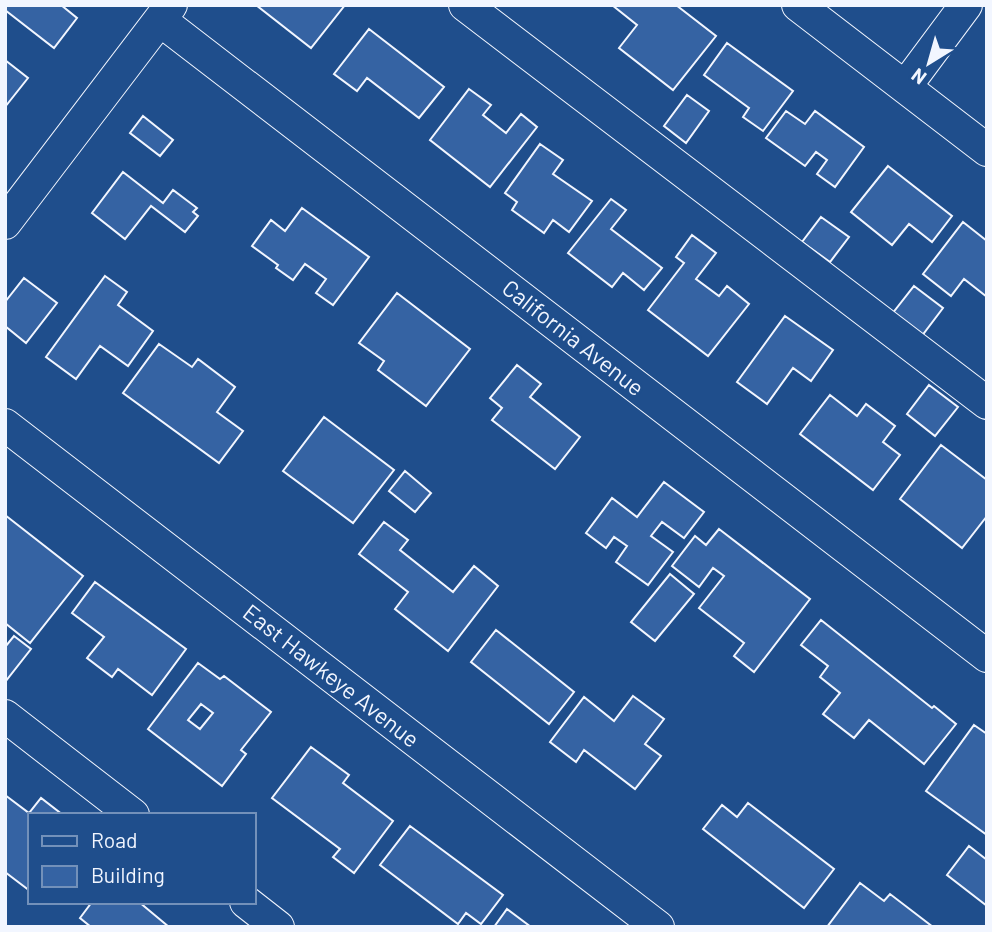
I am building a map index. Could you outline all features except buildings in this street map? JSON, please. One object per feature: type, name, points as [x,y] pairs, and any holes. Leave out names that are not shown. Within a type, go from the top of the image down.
[{"type":"street","points":[[465,5],[987,403]]},
{"type":"street","points":[[798,5],[987,150]]},
{"type":"street","points":[[905,87],[966,5]]},
{"type":"street","points":[[5,223],[165,13]]},
{"type":"street","name":"California Avenue","points":[[165,13],[987,656]]},
{"type":"street","name":"East Hawkeye Avenue","points":[[5,425],[658,927]]},
{"type":"street","points":[[5,716],[130,813]]},
{"type":"street","points":[[249,904],[278,927]]}]
